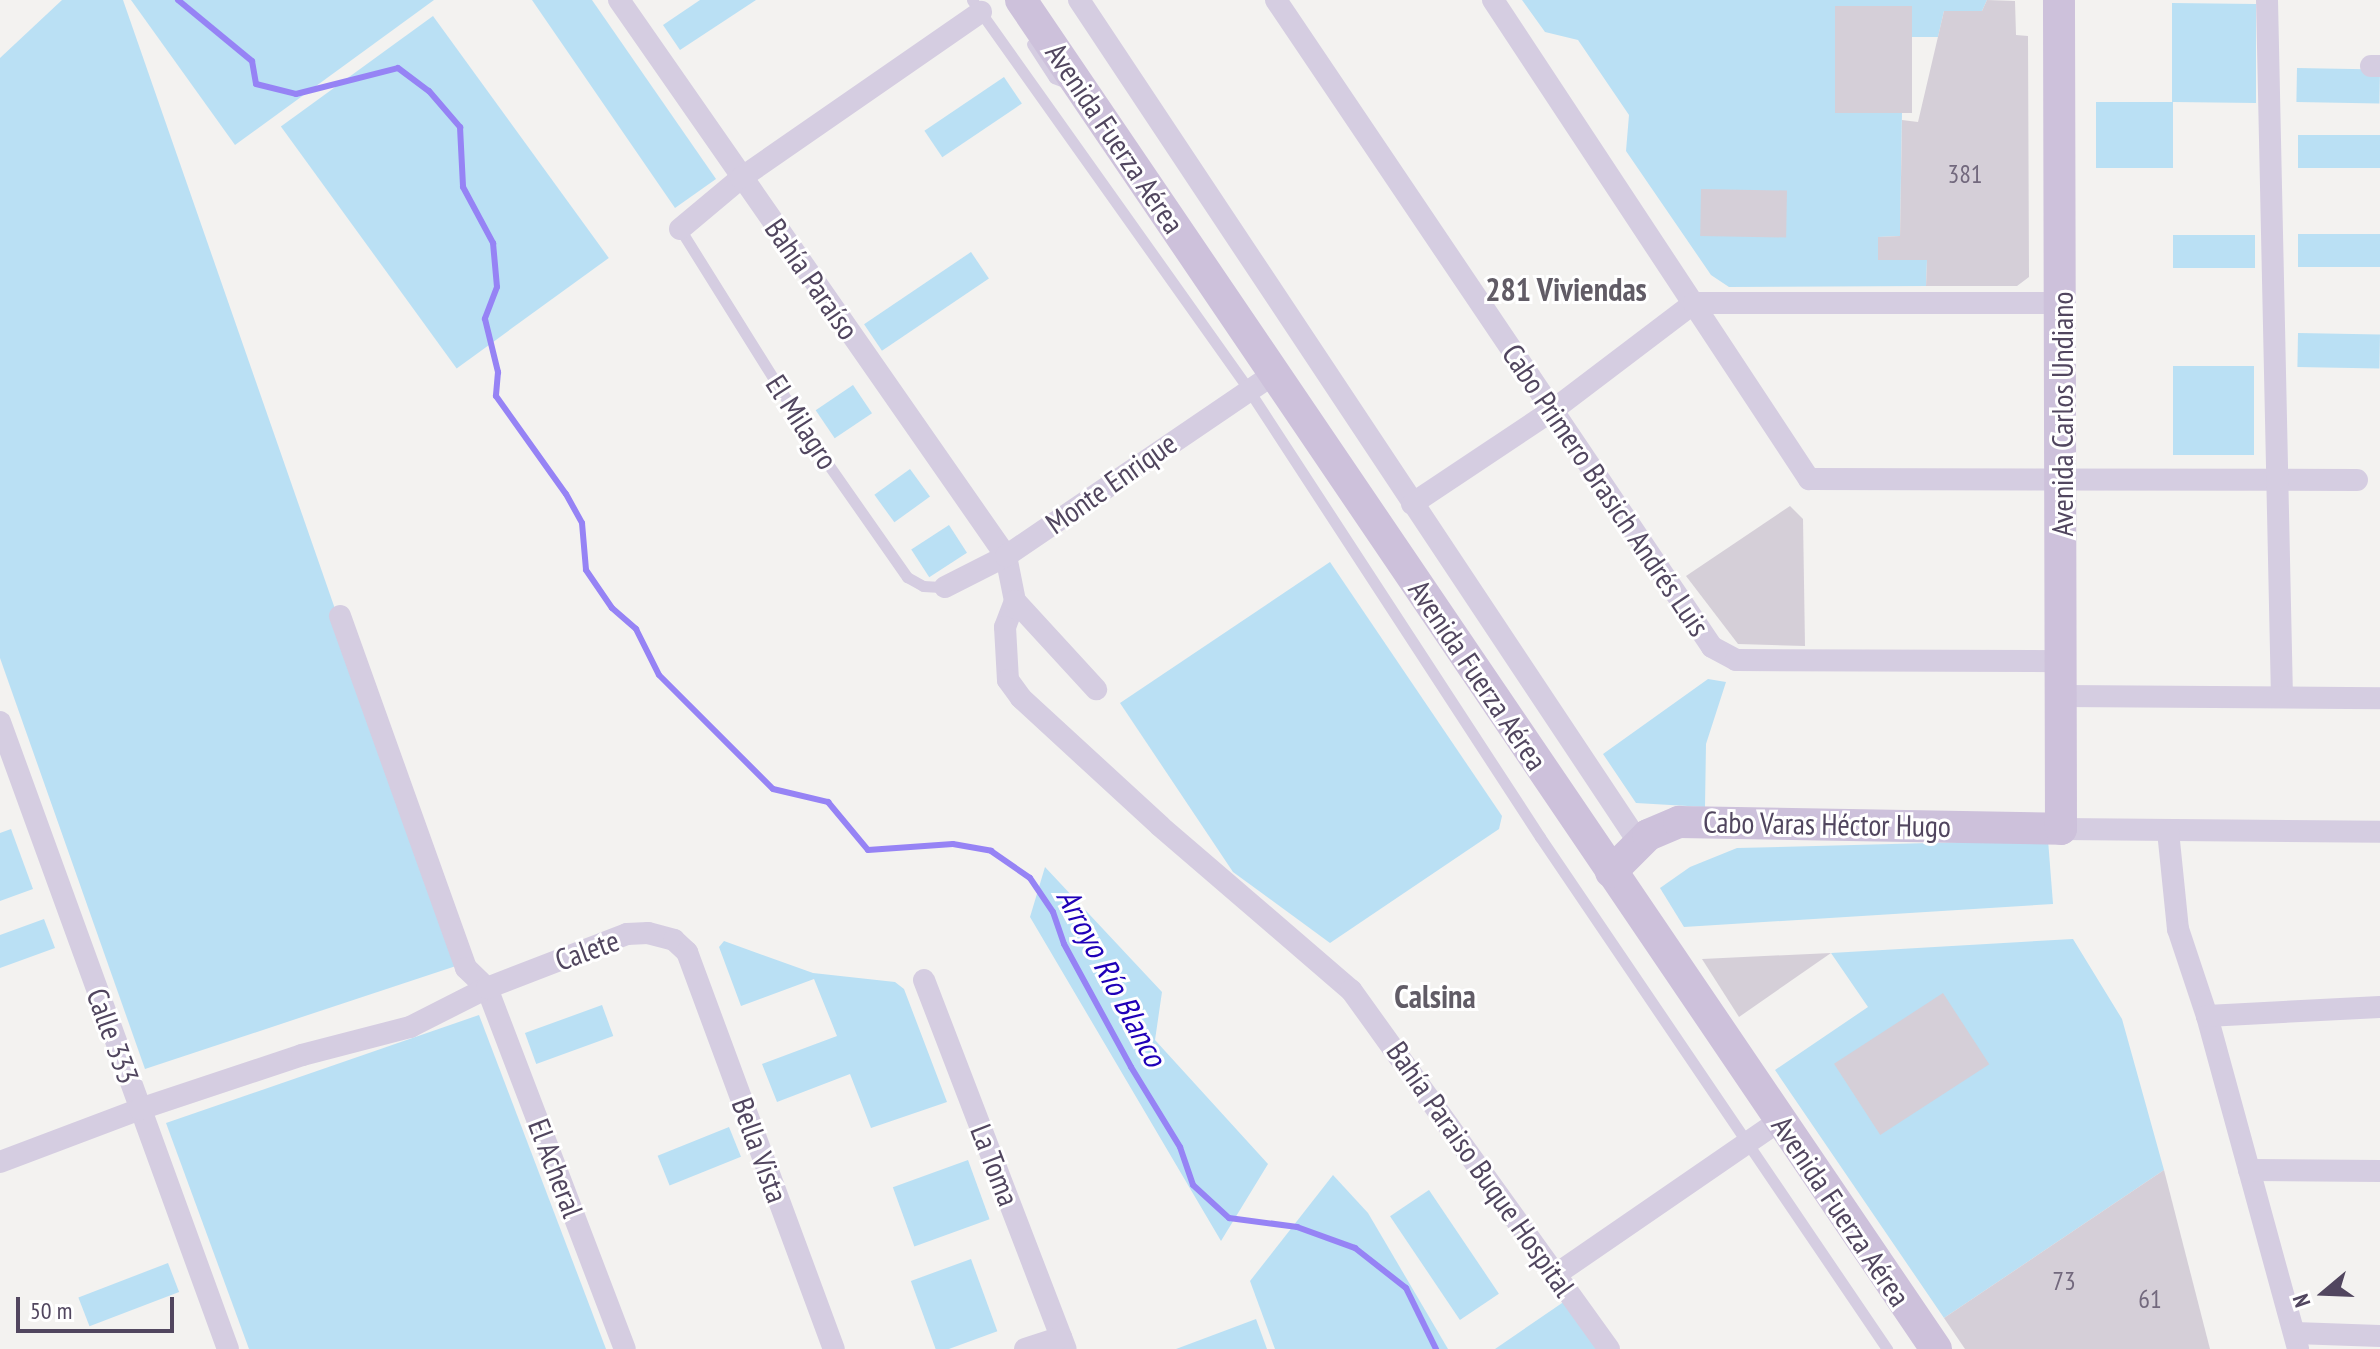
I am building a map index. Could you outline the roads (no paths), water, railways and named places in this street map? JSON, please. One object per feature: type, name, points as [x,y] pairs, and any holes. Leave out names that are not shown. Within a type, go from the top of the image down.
[{"type":"main road","name":"Avenida Carlos Undiano","points":[[2059,0],[2063,661],[2061,829]]},
{"type":"main road","name":"Avenida Fuerza Aérea","points":[[1037,16],[1085,86],[1261,381],[1611,872],[1936,1349]]},
{"type":"main road","name":"Cabo Varas Héctor Hugo","points":[[1611,872],[1639,843],[1679,822],[2061,829]]},
{"type":"street","name":"Bahía Paraíso","points":[[619,0],[1006,556]]},
{"type":"street","points":[[1079,0],[1639,843]]},
{"type":"street","name":"Cabo Primero Brasich Andrés Luis","points":[[1276,0],[1700,634],[1736,660],[2063,661]]},
{"type":"street","points":[[1493,0],[1809,479],[2357,480]]},
{"type":"street","points":[[2267,0],[2282,696]]},
{"type":"street","points":[[680,229],[741,178],[976,6]]},
{"type":"street","points":[[1412,504],[1553,410],[1694,303],[2061,303]]},
{"type":"street","name":"Monte Enrique","points":[[945,587],[1006,556],[1261,381]]},
{"type":"street","points":[[1006,556],[1015,601],[1096,689]]},
{"type":"street","name":"Bahía Paraiso Buque Hospital","points":[[1015,601],[1005,627],[1006,654],[1008,680],[1021,698],[1351,990],[1609,1349]]},
{"type":"street","name":"El Acheral","points":[[340,616],[466,968],[487,988],[625,1349]]},
{"type":"street","points":[[2062,696],[2380,698]]},
{"type":"street","name":"Calle 333","points":[[0,722],[228,1349]]},
{"type":"street","points":[[2061,829],[2380,832]]},
{"type":"street","points":[[2168,831],[2178,929],[2207,1016],[2297,1341],[2380,1336]]},
{"type":"street","name":"Calete","points":[[140,1109],[302,1055],[410,1027],[487,988],[627,934],[674,940],[687,952]]},
{"type":"street","name":"Bella Vista","points":[[687,952],[834,1349]]},
{"type":"street","name":"La Toma","points":[[924,980],[1063,1343]]},
{"type":"street","points":[[2207,1016],[2380,1007]]},
{"type":"street","points":[[0,1162],[140,1109]]},
{"type":"street","points":[[1555,1275],[1779,1121]]},
{"type":"street","points":[[2249,1170],[2380,1171]]},
{"type":"street","points":[[1025,1349],[1063,1343]]},
{"type":"lane","points":[[976,6],[1261,381],[1746,1142],[1887,1349]]},
{"type":"lane","name":"El Milagro","points":[[680,229],[816,447],[907,577],[923,586],[945,587]]},
{"type":"waterway","name":"Arroyo Río Blanco","points":[[178,0],[252,61],[256,84],[296,94],[398,68],[429,91],[460,127],[463,187],[493,243],[497,287],[485,319],[498,372],[496,396],[566,494],[582,523],[586,570],[612,608],[636,629],[659,675],[773,789],[828,802],[868,850],[953,844],[991,851],[1030,878],[1053,912],[1064,944],[1131,1067],[1180,1147],[1193,1185],[1229,1218],[1297,1227],[1355,1248],[1406,1288],[1436,1349]]},
{"type":"district","name":"281 Viviendas","points":[[1566,289]]},
{"type":"district","name":"Calsina","points":[[1435,996]]}]
